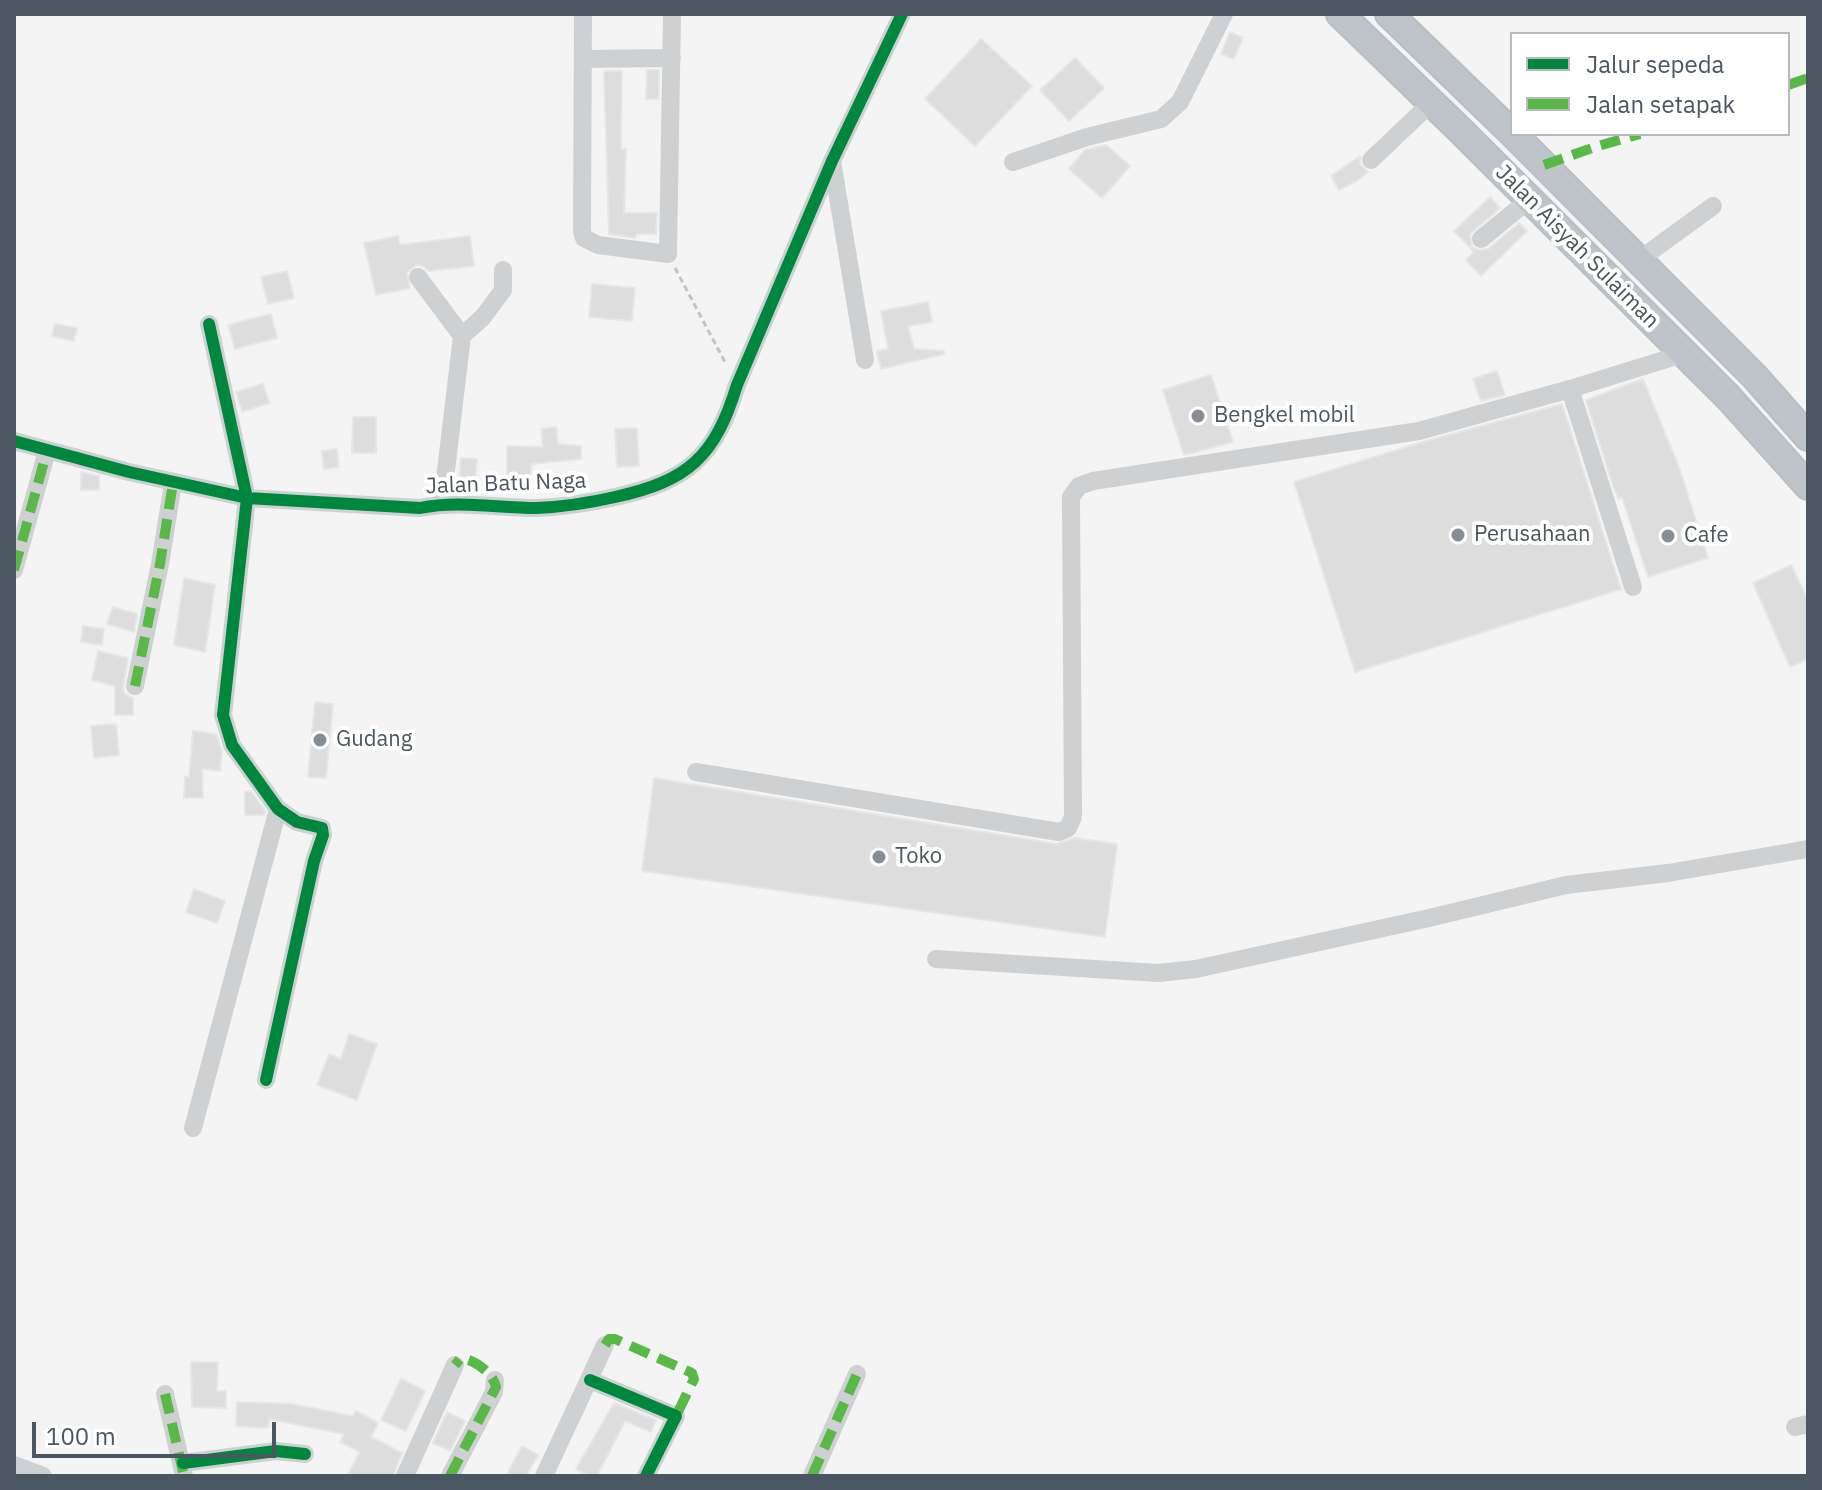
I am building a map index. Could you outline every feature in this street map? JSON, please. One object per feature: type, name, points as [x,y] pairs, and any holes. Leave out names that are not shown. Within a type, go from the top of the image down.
[{"type":"highway","name":"Jalan Aisyah Sulaiman","points":[[1340,14],[1728,397],[1808,486]]},
{"type":"highway","name":"Jalan Aisyah Sulaiman","points":[[1389,14],[1510,132]]},
{"type":"highway","name":"Jalan Aisyah Sulaiman","points":[[1514,136],[1755,377],[1808,437]]},
{"type":"street","points":[[583,14],[584,238],[598,245],[668,254],[672,14]]},
{"type":"street","name":"Jalan Batu Naga","points":[[14,441],[173,483],[247,498],[420,508],[442,504],[536,508],[583,504],[642,491],[674,479],[695,463],[726,419],[737,385],[832,161],[902,14]]},
{"type":"street","points":[[1013,162],[1087,137],[1161,119],[1180,102],[1224,14]]},
{"type":"street","points":[[583,59],[672,58]]},
{"type":"street","points":[[1371,160],[1432,102]]},
{"type":"street","points":[[832,161],[865,360]]},
{"type":"street","points":[[1481,239],[1530,199]]},
{"type":"street","points":[[1639,260],[1713,206]]},
{"type":"street","points":[[442,504],[462,336],[483,317],[503,290],[503,270]]},
{"type":"street","points":[[418,277],[462,336]]},
{"type":"street","points":[[209,324],[247,498],[223,715],[232,745],[278,809],[297,822],[322,828],[323,835],[314,861],[266,1080]]},
{"type":"street","points":[[696,772],[1059,832],[1068,828],[1073,817],[1071,497],[1079,486],[1093,481],[1419,431],[1683,354]]},
{"type":"street","points":[[1570,389],[1633,587]]},
{"type":"street","points":[[14,570],[47,451]]},
{"type":"street","points":[[135,686],[173,483]]},
{"type":"street","points":[[193,1128],[278,809]]},
{"type":"street","points":[[936,959],[1158,973],[1196,969],[1566,885],[1668,873],[1808,849]]},
{"type":"street","points":[[544,1476],[605,1345]]},
{"type":"street","points":[[405,1476],[455,1365]]},
{"type":"street","points":[[812,1476],[857,1374]]},
{"type":"street","points":[[450,1476],[494,1392],[495,1380]]},
{"type":"street","points":[[590,1380],[676,1416],[646,1476]]},
{"type":"street","points":[[165,1394],[184,1470],[276,1451],[305,1454]]},
{"type":"street","points":[[14,1465],[43,1476]]},
{"type":"path","points":[[668,254],[737,385]]},
{"type":"building","points":[[1230,32],[1243,38],[1234,59],[1221,54]]},
{"type":"building","points":[[981,39],[1032,86],[975,146],[925,99]]},
{"type":"building","points":[[1075,58],[1104,88],[1069,121],[1040,90]]},
{"type":"building","points":[[647,70],[659,70],[659,99],[646,99]]},
{"type":"building","points":[[604,71],[622,71],[621,149],[626,149],[624,213],[657,213],[656,234],[637,234],[635,238],[609,234]]},
{"type":"building","points":[[1106,145],[1130,166],[1102,198],[1069,169],[1085,150]]},
{"type":"building","points":[[1360,156],[1360,164],[1368,172],[1339,190],[1331,176]]},
{"type":"building","points":[[1490,197],[1500,208],[1470,234],[1472,247],[1488,249],[1519,223],[1527,231],[1481,276],[1466,260],[1474,252],[1454,231]]},
{"type":"building","points":[[398,236],[400,245],[470,236],[474,266],[429,271],[416,265],[407,273],[410,288],[376,295],[364,243]]},
{"type":"building","points":[[287,271],[294,298],[268,304],[261,277]]},
{"type":"building","points":[[592,284],[635,288],[632,321],[589,317]]},
{"type":"building","points":[[928,302],[932,322],[908,326],[914,349],[944,351],[944,354],[881,369],[877,351],[888,349],[881,311]]},
{"type":"building","points":[[271,314],[277,338],[235,349],[228,325]]},
{"type":"building","points":[[55,324],[77,328],[74,341],[52,336]]},
{"type":"building","points":[[1497,371],[1505,395],[1481,401],[1473,379]]},
{"type":"building","name":"Bengkel mobil","points":[[1211,375],[1233,442],[1184,455],[1163,390]]},
{"type":"building","points":[[1643,379],[1680,470],[1708,558],[1648,577],[1622,497],[1619,499],[1613,486],[1586,400]]},
{"type":"building","points":[[263,384],[269,403],[242,412],[236,392]]},
{"type":"building","name":"Perusahaan","points":[[1562,404],[1621,589],[1355,672],[1294,482],[1419,443]]},
{"type":"building","points":[[353,417],[376,417],[376,453],[352,453]]},
{"type":"building","points":[[556,427],[558,444],[581,446],[581,459],[531,464],[531,481],[507,481],[507,446],[543,447],[541,429]]},
{"type":"building","points":[[637,428],[639,466],[617,467],[615,429]]},
{"type":"building","points":[[337,449],[339,467],[324,469],[322,451]]},
{"type":"building","points":[[461,458],[477,459],[475,483],[459,482]]},
{"type":"building","points":[[81,472],[99,476],[99,490],[81,490]]},
{"type":"building","points":[[1791,565],[1808,600],[1808,659],[1790,667],[1753,583]]},
{"type":"building","points":[[184,578],[215,585],[205,652],[174,645]]},
{"type":"building","points":[[113,607],[137,614],[134,632],[107,624]]},
{"type":"building","points":[[83,626],[104,629],[102,645],[81,642]]},
{"type":"building","points":[[98,651],[128,658],[123,689],[133,698],[133,715],[115,715],[115,686],[92,680]]},
{"type":"building","name":"Gudang","points":[[315,702],[333,704],[326,778],[308,777]]},
{"type":"building","points":[[116,724],[119,755],[94,758],[91,726]]},
{"type":"building","points":[[193,731],[216,734],[222,751],[220,771],[202,769],[203,798],[184,798]]},
{"type":"building","name":"Toko","points":[[654,778],[1057,844],[1074,838],[1117,844],[1105,937],[642,871]]},
{"type":"building","points":[[251,791],[265,811],[264,815],[245,815],[245,792]]},
{"type":"building","points":[[194,889],[225,901],[217,923],[186,912]]},
{"type":"building","points":[[349,1034],[377,1044],[357,1100],[317,1085],[329,1054],[341,1059]]},
{"type":"building","points":[[191,1362],[218,1362],[217,1391],[226,1391],[226,1408],[192,1407]]},
{"type":"building","points":[[401,1379],[425,1391],[406,1431],[381,1420]]},
{"type":"building","points":[[237,1402],[292,1404],[353,1416],[356,1411],[378,1423],[371,1437],[402,1453],[393,1476],[347,1476],[360,1452],[340,1442],[344,1434],[269,1419],[268,1428],[236,1426]]},
{"type":"building","points":[[614,1403],[656,1420],[651,1432],[625,1421],[597,1476],[589,1476],[576,1469]]},
{"type":"building","points":[[447,1412],[465,1421],[450,1451],[433,1443]]},
{"type":"building","points":[[522,1446],[538,1455],[526,1476],[506,1476]]},
{"type":"marked path","points":[[1790,84],[1808,78]]},
{"type":"marked path","points":[[1544,165],[1633,136]]},
{"type":"marked path","points":[[14,570],[47,451]]},
{"type":"marked path","points":[[135,686],[173,483]]},
{"type":"marked path","points":[[605,1345],[609,1339],[615,1339],[692,1373],[694,1379],[676,1416]]},
{"type":"marked path","points":[[450,1476],[496,1387],[487,1372],[472,1361],[461,1358],[455,1365]]},
{"type":"marked path","points":[[812,1476],[857,1374]]},
{"type":"marked path","points":[[165,1394],[184,1476]]},
{"type":"cycle path","points":[[14,441],[129,472],[247,498],[420,508],[463,504],[536,508],[595,501],[662,483],[695,462],[719,431],[832,161],[902,14]]},
{"type":"cycle path","points":[[209,324],[247,498],[223,715],[232,745],[278,809],[297,822],[322,828],[323,835],[314,861],[266,1080]]},
{"type":"cycle path","points":[[590,1380],[676,1416],[646,1476]]},
{"type":"cycle path","points":[[183,1463],[276,1451],[305,1454]]},
{"type":"place","name":"Bengkel mobil","points":[[1198,416]]},
{"type":"place","name":"Perusahaan","points":[[1458,535]]},
{"type":"place","name":"Cafe","points":[[1668,536]]},
{"type":"place","name":"Gudang","points":[[320,740]]},
{"type":"place","name":"Toko","points":[[879,857]]}]
